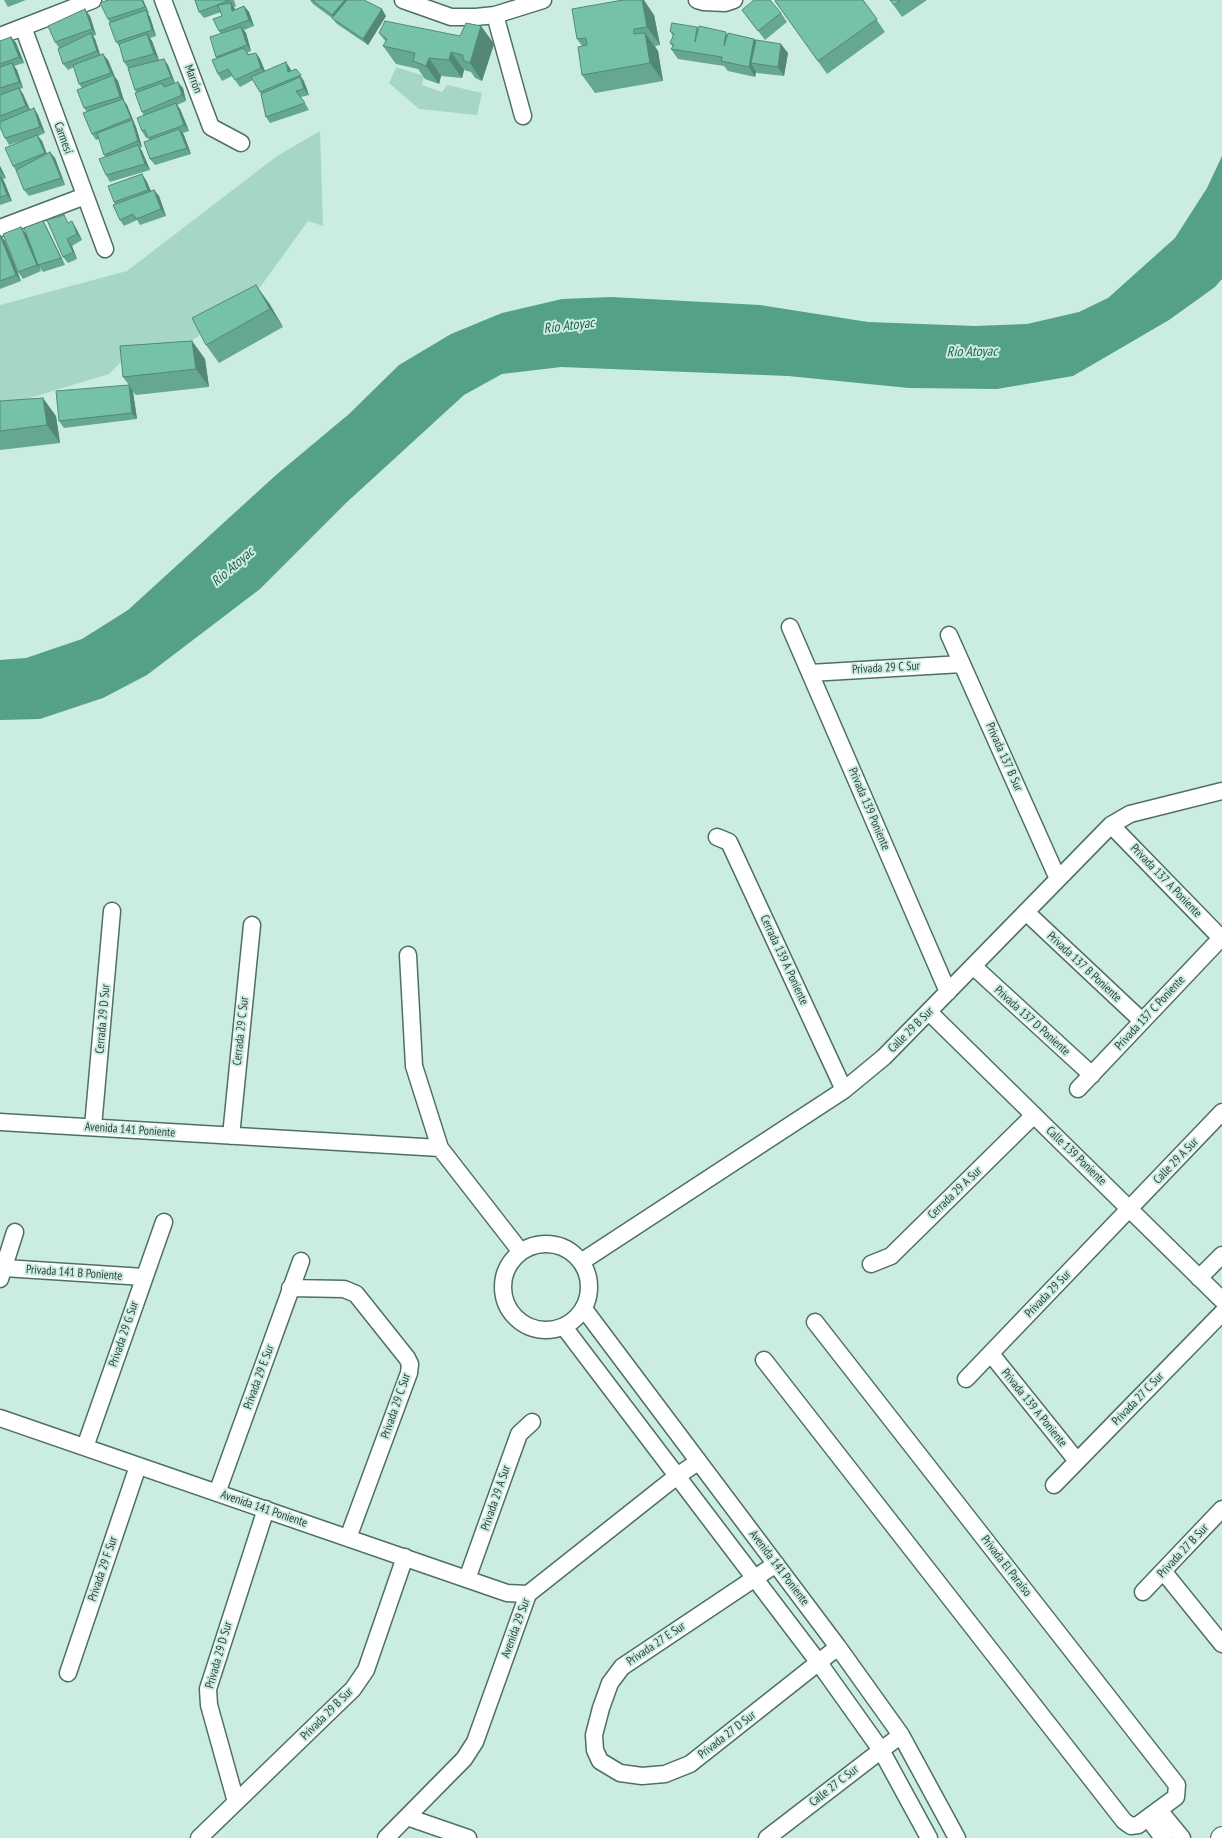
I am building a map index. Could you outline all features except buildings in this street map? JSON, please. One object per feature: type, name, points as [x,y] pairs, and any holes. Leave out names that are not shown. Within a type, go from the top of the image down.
[{"type":"street","points":[[0,36],[93,0]]},
{"type":"street","name":"Marrón","points":[[163,0],[212,127],[241,143]]},
{"type":"street","points":[[403,0],[452,17],[476,17],[495,14],[536,1]]},
{"type":"street","points":[[697,0],[726,3],[734,0]]},
{"type":"street","points":[[495,14],[523,116]]},
{"type":"street","name":"Carmesí","points":[[23,27],[105,249]]},
{"type":"street","points":[[0,228],[85,196]]},
{"type":"street","name":"Privada 139 Poniente","points":[[790,626],[948,992]]},
{"type":"street","name":"Privada 137 B Sur","points":[[949,635],[1058,879]]},
{"type":"street","name":"Privada 29 C Sur","points":[[810,673],[962,664]]},
{"type":"street","name":"Calle 29 B Sur","points":[[581,1262],[844,1090],[884,1057],[1111,825],[1130,814],[1222,791]]},
{"type":"street","name":"Privada 137 A Poniente","points":[[1111,825],[1222,937]]},
{"type":"street","name":"Cerrada 139 A Poniente","points":[[717,837],[729,842],[844,1090]]},
{"type":"street","name":"Cerrada 29 D Sur","points":[[93,1127],[112,911]]},
{"type":"street","name":"Privada 137 B Poniente","points":[[1026,912],[1142,1021]]},
{"type":"street","name":"Cerrada 29 C Sur","points":[[231,1136],[252,926]]},
{"type":"street","name":"Privada 137 C Poniente","points":[[1078,1090],[1222,937]]},
{"type":"street","points":[[408,955],[414,1066],[440,1148],[521,1252]]},
{"type":"street","name":"Privada 137 D Poniente","points":[[973,966],[1092,1075]]},
{"type":"street","name":"Calle 139 Poniente","points":[[929,1012],[1222,1300]]},
{"type":"street","name":"Calle 29 A Sur","points":[[1130,1209],[1222,1112]]},
{"type":"street","name":"Cerrada 29 A Sur","points":[[870,1264],[891,1256],[1034,1115]]},
{"type":"street","name":"Avenida 141 Poniente","points":[[0,1122],[440,1148]]},
{"type":"street","name":"Privada 29 Sur","points":[[966,1379],[1130,1209]]},
{"type":"street","name":"Privada 29 G Sur","points":[[85,1447],[164,1222]]},
{"type":"street","points":[[2,1273],[15,1232]]},
{"type":"street","points":[[546,1244],[560,1246],[572,1252],[581,1262],[588,1277],[589,1293],[584,1309],[576,1319],[564,1327],[552,1330],[533,1328],[516,1319],[508,1309],[502,1284],[505,1272],[512,1260],[521,1252],[533,1246],[546,1244]]},
{"type":"street","points":[[1199,1278],[1222,1255]]},
{"type":"street","name":"Privada 29 E Sur","points":[[217,1493],[301,1261]]},
{"type":"street","name":"Privada 141 B Poniente","points":[[2,1273],[144,1277]]},
{"type":"street","name":"Privada 29 C Sur","points":[[290,1288],[344,1289],[356,1294],[410,1364],[409,1373],[348,1538]]},
{"type":"street","name":"Avenida 141 Poniente","points":[[584,1309],[838,1646],[901,1735],[957,1838]]},
{"type":"street","name":"Privada 27 C Sur","points":[[1054,1485],[1222,1313]]},
{"type":"street","name":"Privada El Paraíso","points":[[815,1322],[1177,1785],[1176,1797],[1154,1814]]},
{"type":"street","name":"Avenida 141 Poniente","points":[[564,1327],[819,1663],[881,1750],[928,1838]]},
{"type":"street","name":"Privada 139 A Poniente","points":[[991,1354],[1077,1461]]},
{"type":"street","points":[[764,1360],[1124,1821],[1131,1826],[1138,1825],[1154,1814]]},
{"type":"street","name":"Avenida 141 Poniente","points":[[1,1422],[85,1447],[507,1593],[528,1594]]},
{"type":"street","name":"Privada 29 A Sur","points":[[468,1579],[519,1434],[532,1422]]},
{"type":"street","name":"Avenida 29 Sur","points":[[386,1838],[464,1760],[475,1742],[528,1594],[698,1462]]},
{"type":"street","name":"Privada 29 F Sur","points":[[68,1673],[138,1466]]},
{"type":"street","name":"Privada 29 D Sur","points":[[236,1802],[209,1705],[208,1689],[266,1509]]},
{"type":"street","name":"Privada 27 B Sur","points":[[1143,1592],[1222,1509]]},
{"type":"street","name":"Privada 29 B Sur","points":[[199,1838],[353,1689],[366,1670],[405,1557]]},
{"type":"street","name":"Privada 27 E Sur","points":[[600,1762],[595,1750],[594,1735],[610,1683],[622,1668],[754,1577],[776,1564]]},
{"type":"street","points":[[1163,1571],[1222,1644]]},
{"type":"street","name":"Privada 27 D Sur","points":[[600,1762],[620,1773],[642,1776],[665,1774],[690,1764],[838,1646]]},
{"type":"street","name":"Calle 27 C Sur","points":[[767,1838],[901,1735]]},
{"type":"street","points":[[1154,1814],[1163,1838]]},
{"type":"street","points":[[1154,1814],[1182,1838]]},
{"type":"street","points":[[407,1817],[468,1838]]},
{"type":"shaded area","points":[[396,67],[424,76],[422,85],[442,92],[447,85],[482,93],[477,115],[419,109],[389,83]]},
{"type":"shaded area","points":[[320,131],[323,226],[308,221],[253,297],[186,345],[122,361],[109,374],[0,407],[0,305],[127,271],[277,156]]},
{"type":"water","name":"Río Atoyac","points":[[1222,156],[1222,279],[1215,287],[1169,320],[1073,376],[997,389],[909,388],[788,376],[561,367],[502,374],[464,395],[346,503],[260,589],[147,675],[103,698],[40,719],[0,720],[0,660],[26,658],[82,639],[128,610],[276,475],[349,414],[399,365],[451,334],[502,313],[562,299],[611,297],[760,305],[868,322],[975,326],[1027,324],[1079,312],[1108,298],[1175,238],[1207,188]]}]
